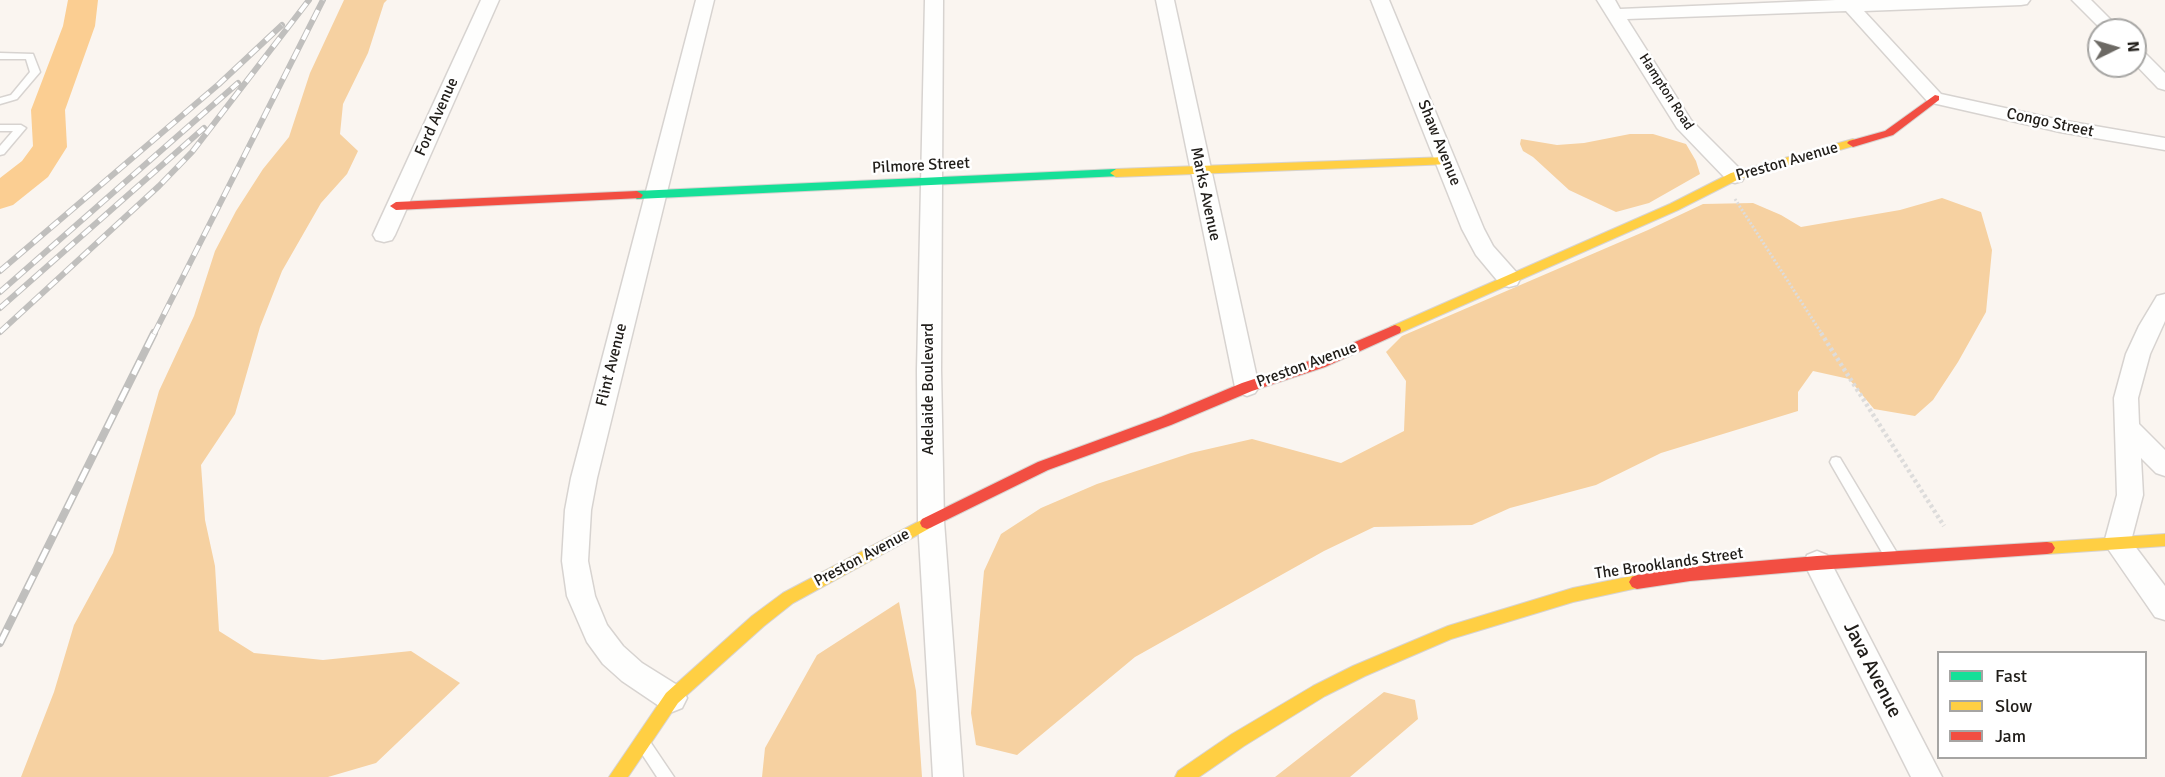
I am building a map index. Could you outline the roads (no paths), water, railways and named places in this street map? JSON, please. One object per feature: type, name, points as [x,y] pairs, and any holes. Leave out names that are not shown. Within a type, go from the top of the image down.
[{"type":"street","name":"Ford Avenue","points":[[384,235],[490,0]]},
{"type":"street","name":"Flint Avenue","points":[[672,698],[632,672],[613,655],[597,633],[581,596],[575,561],[578,510],[584,478],[705,0]]},
{"type":"street","name":"Adelaide Boulevard","points":[[934,0],[930,182],[931,521],[948,777]]},
{"type":"street","name":"Marks Avenue","points":[[1165,0],[1247,387]]},
{"type":"street","name":"Shaw Avenue","points":[[1380,0],[1473,229],[1484,250],[1509,279]]},
{"type":"street","points":[[1611,7],[2021,0]]},
{"type":"street","points":[[2081,0],[2100,18]]},
{"type":"street","points":[[1848,3],[1935,98]]},
{"type":"street","name":"Hampton Road","points":[[1611,7],[1684,124],[1729,179]]},
{"type":"street","points":[[2147,65],[2165,84]]},
{"type":"street","name":"Congo Street","points":[[1935,98],[2060,126],[2165,144]]},
{"type":"street","name":"Preston Avenue","points":[[618,777],[672,698],[758,621],[788,598],[931,521],[1026,473],[1155,425],[1247,387],[1320,363],[1674,207],[1729,179],[1889,133],[1935,98]]},
{"type":"street","name":"Pilmore Street","points":[[396,206],[1200,169],[1447,161]]},
{"type":"street","points":[[2165,302],[2150,326],[2138,354],[2126,398],[2130,495],[2117,543],[2165,608]]},
{"type":"street","points":[[2128,428],[2165,466]]},
{"type":"street","name":"The Brooklands Street","points":[[1184,777],[1238,740],[1319,691],[1369,666],[1448,633],[1561,598],[1631,583],[1690,574],[1817,563],[2165,540]]},
{"type":"street","name":"Java Avenue","points":[[1817,563],[1927,777]]},
{"type":"lane","points":[[0,56],[30,56],[35,72],[14,97],[0,101]]},
{"type":"lane","points":[[0,128],[21,128],[0,152]]},
{"type":"lane","points":[[1836,462],[1892,558]]},
{"type":"lane","points":[[642,742],[666,777]]},
{"type":"waterway","points":[[0,197],[35,169],[50,147],[48,110],[79,26],[83,0]]},
{"type":"railway","points":[[0,332],[159,186],[192,152],[309,0]]},
{"type":"railway","points":[[154,334],[323,0]]},
{"type":"railway","points":[[0,271],[219,84],[282,25]]},
{"type":"railway","points":[[0,292],[238,83]]},
{"type":"railway","points":[[0,308],[204,128]]},
{"type":"railway","points":[[0,643],[154,333]]}]
